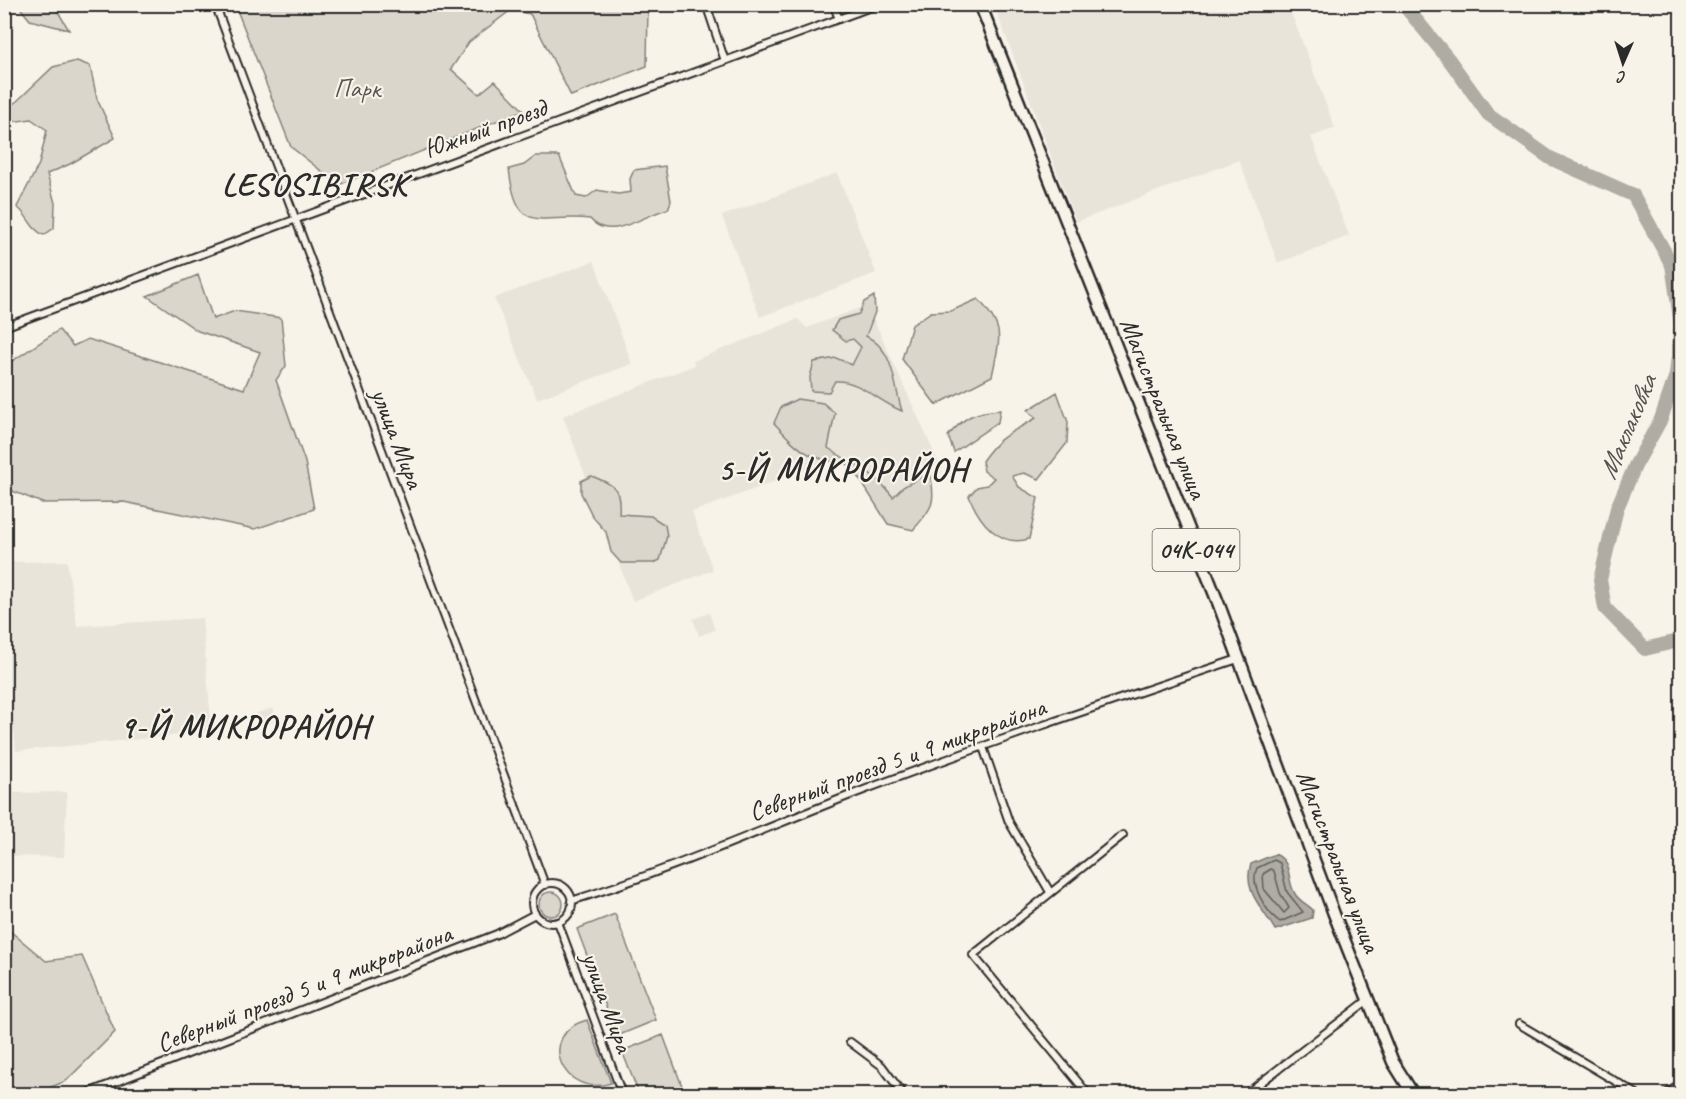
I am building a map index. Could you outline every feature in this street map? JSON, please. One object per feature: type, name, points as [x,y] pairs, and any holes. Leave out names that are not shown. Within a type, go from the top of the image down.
[{"type":"main road","name":"Магистральная улица","points":[[980,4],[1219,605],[1368,1000],[1393,1062],[1413,1095]]},
{"type":"street","name":"улица Мира","points":[[215,4],[294,221],[545,885]]},
{"type":"street","points":[[706,4],[725,61]]},
{"type":"street","points":[[834,4],[839,20]]},
{"type":"street","name":"Южный проезд","points":[[4,327],[879,4]]},
{"type":"street","name":"Северный проезд 5 и 9 микрорайона","points":[[572,901],[616,887],[848,796],[1238,659]]},
{"type":"street","points":[[983,747],[1009,822],[1050,892]]},
{"type":"street","points":[[1088,1095],[973,955],[1123,835]]},
{"type":"street","points":[[554,884],[562,886],[572,901],[568,914],[558,922],[545,922],[535,914],[532,903],[533,895],[545,885],[554,884]]},
{"type":"street","name":"Северный проезд 5 и 9 микрорайона","points":[[85,1095],[497,934],[535,914]]},
{"type":"street","name":"улица Мира","points":[[558,922],[622,1095]]},
{"type":"street","points":[[1246,1095],[1368,1000]]},
{"type":"street","points":[[1519,1024],[1638,1095]]},
{"type":"street","points":[[850,1042],[882,1066],[903,1095]]},
{"type":"street","points":[[1666,1095],[1682,1083]]},
{"type":"shaded area","points":[[994,5],[1288,5],[1335,128],[1311,137],[1349,236],[1278,263],[1239,160],[1076,222]]},
{"type":"shaded area","points":[[837,173],[876,273],[760,317],[722,216]]},
{"type":"shaded area","points":[[594,261],[632,364],[537,399],[494,298]]},
{"type":"shaded area","points":[[867,305],[943,472],[896,501],[844,456],[692,512],[713,570],[633,601],[563,416],[695,365],[693,361],[798,319],[807,328]]},
{"type":"shaded area","points":[[67,561],[77,626],[202,618],[212,732],[16,751],[14,731],[5,731],[5,562]]},
{"type":"shaded area","points":[[709,613],[715,630],[699,636],[693,619]]},
{"type":"shaded area","points":[[273,708],[277,721],[258,727],[254,714]]},
{"type":"shaded area","points":[[5,736],[7,736],[7,793],[67,792],[64,857],[5,856]]},
{"type":"green space","points":[[18,5],[54,5],[69,30],[30,20]]},
{"type":"green space","name":"Парк","points":[[235,5],[648,5],[647,66],[571,96],[530,14],[511,10],[469,42],[451,69],[479,94],[495,81],[523,110],[339,185],[291,147]]},
{"type":"green space","points":[[77,61],[90,66],[97,99],[115,138],[70,164],[47,174],[55,203],[54,228],[44,235],[17,207],[39,164],[47,130],[31,119],[5,123],[5,109],[16,102],[53,67]]},
{"type":"green space","points":[[536,156],[559,156],[576,196],[586,198],[597,190],[618,194],[631,192],[630,179],[634,170],[665,166],[671,201],[668,209],[617,228],[598,226],[590,219],[534,218],[525,214],[518,206],[509,169],[524,165]]},
{"type":"green space","points":[[198,275],[213,319],[235,311],[281,318],[286,366],[276,380],[305,462],[314,509],[255,529],[124,502],[42,503],[5,488],[5,366],[59,330],[73,346],[88,339],[244,389],[260,352],[198,331],[147,296]]},
{"type":"green space","points":[[874,296],[875,312],[866,336],[876,342],[888,358],[902,411],[860,387],[844,381],[835,381],[829,392],[811,391],[810,377],[814,362],[836,358],[852,365],[861,347],[853,339],[846,341],[832,330],[838,320],[859,314],[864,302]]},
{"type":"green space","points":[[978,299],[997,326],[997,352],[992,376],[936,405],[902,359],[912,325],[931,312],[951,311]]},
{"type":"green space","points":[[1057,392],[1068,422],[1067,443],[1039,479],[1024,473],[1012,476],[1019,487],[1038,498],[1029,539],[1008,540],[999,536],[984,523],[969,496],[977,487],[987,485],[994,478],[984,471],[982,461],[989,452],[1006,435],[1036,418],[1028,410]]},
{"type":"green space","points":[[797,399],[823,403],[835,413],[828,448],[878,480],[893,497],[903,487],[930,472],[933,490],[932,504],[913,530],[888,524],[851,465],[825,460],[800,449],[774,423],[781,407]]},
{"type":"green space","points":[[1000,410],[998,422],[954,452],[948,436],[960,424],[971,416]]},
{"type":"green space","points":[[591,476],[606,482],[615,489],[619,498],[619,514],[651,516],[665,525],[667,536],[660,560],[654,563],[621,563],[611,552],[606,532],[593,517],[581,493],[581,481]]},
{"type":"green space","points":[[551,892],[560,895],[563,904],[560,913],[551,916],[542,913],[539,904],[542,895]]},
{"type":"green space","points":[[615,914],[656,1020],[617,1036],[577,929]]},
{"type":"green space","points":[[4,926],[46,961],[82,956],[115,1032],[66,1081],[34,1094],[5,1094]]},
{"type":"green space","points":[[587,1020],[611,1083],[594,1085],[579,1082],[568,1074],[561,1063],[559,1050],[562,1038],[571,1027]]},
{"type":"green space","points":[[663,1035],[685,1094],[639,1094],[622,1051]]},
{"type":"water","points":[[1275,854],[1281,857],[1287,866],[1295,894],[1313,910],[1312,918],[1275,930],[1251,891],[1249,874],[1251,864]]},
{"type":"waterway","name":"Маклаковка","points":[[1403,4],[1450,61],[1488,114],[1550,158],[1633,195],[1672,265],[1681,325],[1676,375],[1661,419],[1635,466],[1617,508],[1600,580],[1605,608],[1645,649],[1682,640]]},
{"type":"district","name":"LESOSIBIRSK","points":[[315,184]]},
{"type":"district","name":"5-Й МИКРОРАЙОН","points":[[843,469]]},
{"type":"district","name":"9-Й МИКРОРАЙОН","points":[[245,726]]}]
